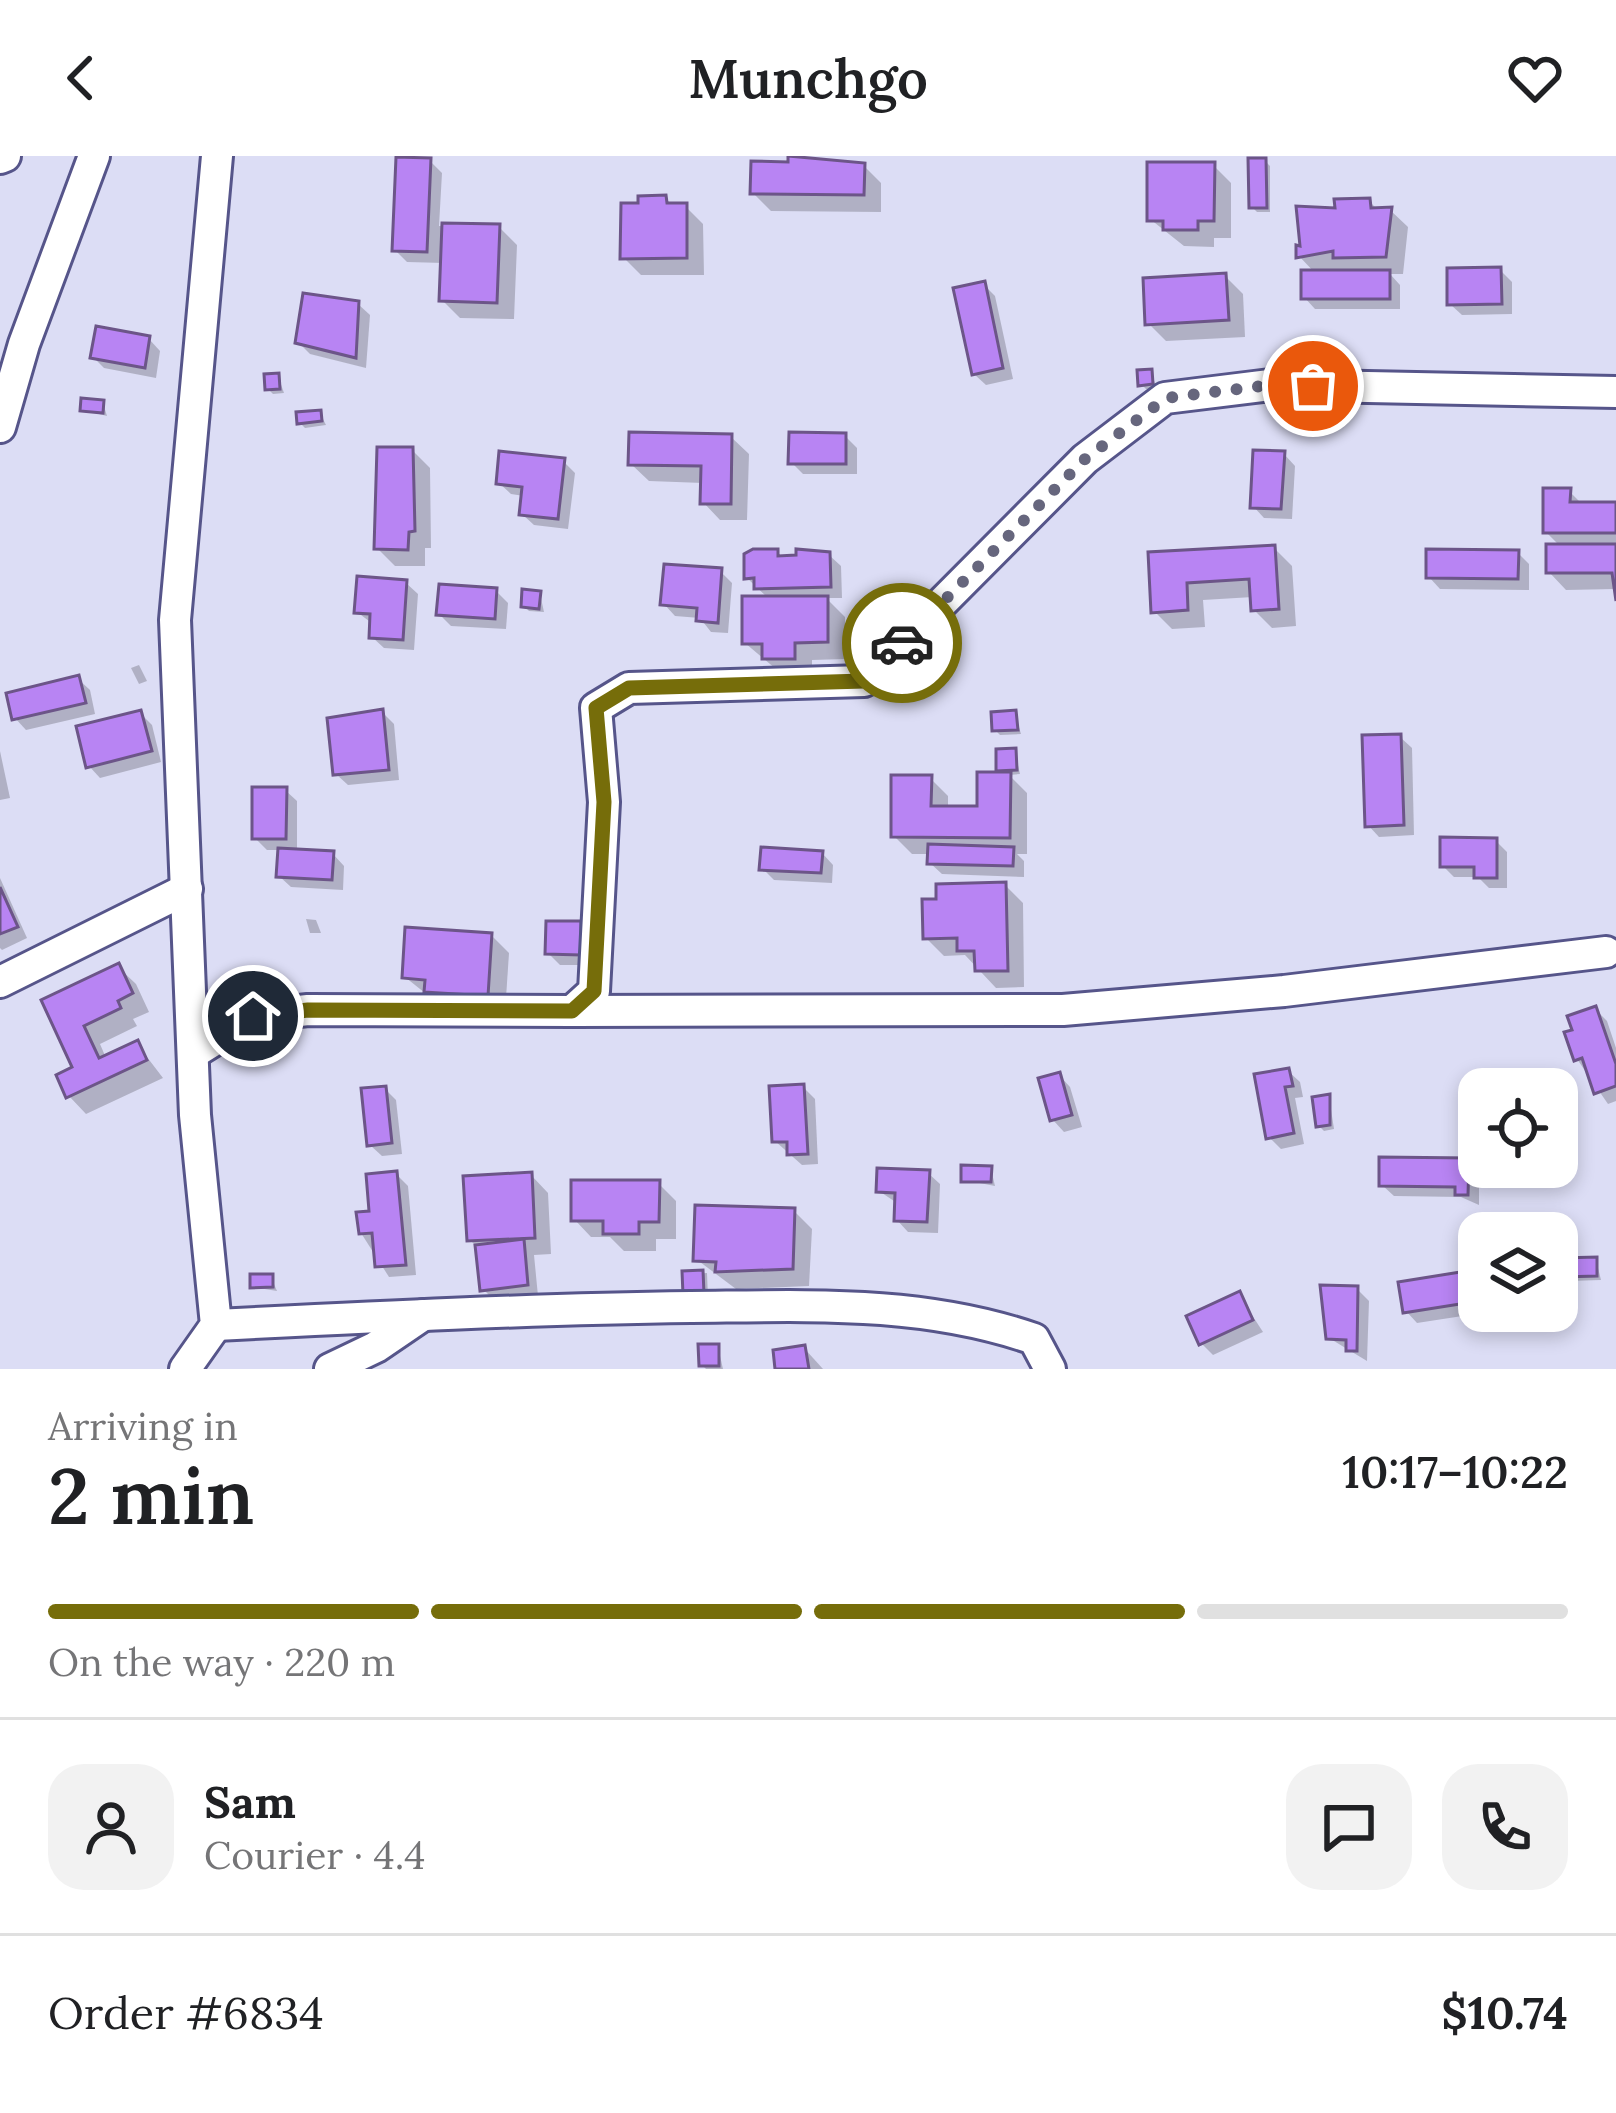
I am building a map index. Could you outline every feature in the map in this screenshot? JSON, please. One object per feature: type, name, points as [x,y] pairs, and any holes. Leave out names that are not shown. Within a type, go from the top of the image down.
[{"type":"street","points":[[0,427],[24,344],[94,156]]},
{"type":"street","points":[[185,1369],[216,1325],[195,1115],[175,620],[217,156]]},
{"type":"street","points":[[572,1011],[594,991],[604,802],[596,708],[629,688],[864,681],[1085,459],[1166,398],[1270,385],[1616,392]]},
{"type":"street","points":[[0,982],[187,889]]},
{"type":"street","points":[[195,1052],[253,1016],[271,1014],[1063,1010],[1284,991],[1606,952]]},
{"type":"street","points":[[216,1325],[424,1314],[829,1306],[937,1311],[1034,1339],[1050,1369]]},
{"type":"street","points":[[330,1369],[376,1348],[424,1314]]},
{"type":"building","points":[[788,156],[865,163],[864,195],[750,194],[751,161],[788,162]]},
{"type":"building","points":[[396,157],[431,158],[427,252],[392,251]]},
{"type":"building","points":[[1248,158],[1266,158],[1267,208],[1249,208]]},
{"type":"building","points":[[1147,162],[1215,162],[1214,221],[1198,221],[1198,230],[1163,230],[1163,221],[1147,221]]},
{"type":"building","points":[[666,195],[667,203],[687,203],[687,258],[620,259],[621,203],[638,203],[638,196]]},
{"type":"building","points":[[1370,198],[1371,208],[1392,207],[1386,257],[1333,258],[1333,251],[1296,258],[1296,245],[1300,246],[1296,206],[1335,208],[1334,199]]},
{"type":"building","points":[[442,223],[500,224],[497,303],[439,301]]},
{"type":"building","points":[[1501,267],[1502,304],[1447,305],[1447,268]]},
{"type":"building","points":[[1301,270],[1390,270],[1390,299],[1301,299]]},
{"type":"building","points":[[1226,273],[1229,320],[1145,325],[1143,278]]},
{"type":"building","points":[[985,281],[1003,368],[972,375],[953,288]]},
{"type":"building","points":[[303,293],[359,301],[356,358],[295,343]]},
{"type":"building","points":[[96,326],[150,336],[145,368],[90,358]]},
{"type":"building","points":[[1337,348],[1338,374],[1297,375],[1296,349]]},
{"type":"building","points":[[1152,369],[1153,384],[1138,386],[1137,370]]},
{"type":"building","points":[[279,373],[280,389],[265,390],[264,374]]},
{"type":"building","points":[[81,398],[104,400],[103,413],[80,411]]},
{"type":"building","points":[[321,410],[322,421],[297,424],[296,412]]},
{"type":"building","points":[[629,432],[732,434],[731,504],[700,504],[701,466],[628,465]]},
{"type":"building","points":[[789,432],[846,433],[846,464],[788,464]]},
{"type":"building","points":[[377,447],[413,447],[415,531],[409,532],[408,550],[374,549]]},
{"type":"building","points":[[1253,450],[1285,451],[1281,509],[1250,508]]},
{"type":"building","points":[[499,451],[565,458],[558,519],[519,515],[522,487],[496,484]]},
{"type":"building","points":[[1543,488],[1571,488],[1570,502],[1616,502],[1616,533],[1543,533]]},
{"type":"building","points":[[1546,544],[1616,544],[1616,601],[1612,573],[1546,573]]},
{"type":"building","points":[[1275,545],[1279,609],[1251,611],[1249,579],[1187,583],[1188,610],[1151,613],[1148,552]]},
{"type":"building","points":[[753,549],[778,549],[778,556],[796,555],[796,549],[830,552],[831,587],[754,589],[754,578],[744,579],[744,554]]},
{"type":"building","points":[[1426,549],[1519,550],[1518,579],[1426,578]]},
{"type":"building","points":[[664,564],[722,568],[718,623],[696,621],[697,608],[660,605]]},
{"type":"building","points":[[357,576],[407,580],[403,640],[369,638],[370,614],[354,613]]},
{"type":"building","points":[[439,584],[497,588],[495,619],[436,615]]},
{"type":"building","points":[[522,589],[541,591],[539,609],[521,607]]},
{"type":"building","points":[[742,596],[828,596],[828,642],[795,643],[795,659],[762,659],[762,644],[742,644]]},
{"type":"building","points":[[79,675],[86,703],[12,720],[6,693]]},
{"type":"building","points":[[383,709],[389,770],[333,775],[327,718]]},
{"type":"building","points":[[141,710],[152,751],[86,768],[76,726]]},
{"type":"building","points":[[1016,710],[1018,730],[992,731],[991,712]]},
{"type":"building","points":[[1401,734],[1404,825],[1365,827],[1362,735]]},
{"type":"building","points":[[1016,748],[1017,770],[996,771],[996,749]]},
{"type":"building","points":[[977,772],[1011,772],[1010,838],[891,837],[891,775],[932,775],[931,806],[977,806]]},
{"type":"building","points":[[252,787],[287,787],[286,839],[252,839]]},
{"type":"building","points":[[1440,837],[1497,838],[1497,878],[1474,878],[1474,867],[1440,867]]},
{"type":"building","points":[[928,844],[1014,847],[1013,866],[927,864]]},
{"type":"building","points":[[761,847],[823,851],[821,873],[759,870]]},
{"type":"building","points":[[278,848],[334,851],[332,880],[276,877]]},
{"type":"building","points":[[1006,882],[1008,971],[975,971],[974,951],[957,951],[957,938],[923,939],[922,899],[936,899],[936,884]]},
{"type":"building","points":[[0,887],[18,927],[0,934]]},
{"type":"building","points":[[546,921],[581,921],[581,955],[545,954]]},
{"type":"building","points":[[405,927],[492,933],[488,996],[424,992],[425,980],[402,978]]},
{"type":"building","points":[[119,963],[133,993],[118,1001],[121,1008],[84,1026],[99,1058],[138,1040],[147,1060],[66,1098],[56,1075],[72,1067],[41,1000]]},
{"type":"building","points":[[1596,1006],[1616,1064],[1616,1086],[1594,1094],[1582,1058],[1574,1061],[1564,1032],[1572,1030],[1567,1016]]},
{"type":"building","points":[[1289,1068],[1293,1086],[1285,1087],[1294,1133],[1266,1139],[1254,1074]]},
{"type":"building","points":[[1060,1072],[1072,1115],[1050,1121],[1038,1078]]},
{"type":"building","points":[[804,1084],[808,1154],[787,1155],[787,1142],[772,1142],[769,1086]]},
{"type":"building","points":[[386,1086],[392,1143],[367,1146],[361,1088]]},
{"type":"building","points":[[1330,1094],[1330,1125],[1316,1127],[1312,1097]]},
{"type":"building","points":[[1379,1157],[1458,1158],[1458,1188],[1468,1188],[1468,1195],[1455,1195],[1455,1187],[1379,1186]]},
{"type":"building","points":[[961,1165],[992,1166],[991,1182],[961,1182]]},
{"type":"building","points":[[877,1168],[930,1170],[927,1222],[894,1221],[895,1193],[876,1192]]},
{"type":"building","points":[[397,1171],[406,1265],[375,1267],[372,1233],[359,1234],[356,1212],[369,1211],[366,1174]]},
{"type":"building","points":[[532,1172],[535,1238],[467,1241],[463,1176]]},
{"type":"building","points":[[571,1180],[660,1180],[659,1222],[639,1222],[639,1234],[603,1234],[603,1221],[571,1221]]},
{"type":"building","points":[[695,1205],[795,1208],[793,1269],[715,1272],[716,1262],[693,1261]]},
{"type":"building","points":[[524,1239],[528,1285],[480,1291],[475,1245]]},
{"type":"building","points":[[1597,1257],[1597,1276],[1578,1277],[1578,1258]]},
{"type":"building","points":[[703,1270],[704,1294],[683,1295],[682,1271]]},
{"type":"building","points":[[1458,1272],[1458,1304],[1403,1313],[1398,1282]]},
{"type":"building","points":[[250,1274],[273,1274],[273,1287],[250,1288]]},
{"type":"building","points":[[1320,1285],[1358,1286],[1357,1351],[1346,1351],[1346,1340],[1326,1339]]},
{"type":"building","points":[[1240,1291],[1253,1320],[1199,1345],[1186,1316]]},
{"type":"building","points":[[698,1344],[719,1344],[719,1366],[699,1366]]},
{"type":"building","points":[[805,1345],[809,1369],[775,1369],[773,1350]]},
{"type":"way so far","points":[[902,643],[1085,459],[1166,398],[1270,385],[1313,386]]},
{"type":"route","points":[[253,1016],[308,1010],[572,1011],[594,991],[604,802],[596,708],[629,688],[864,681],[902,643]]}]
